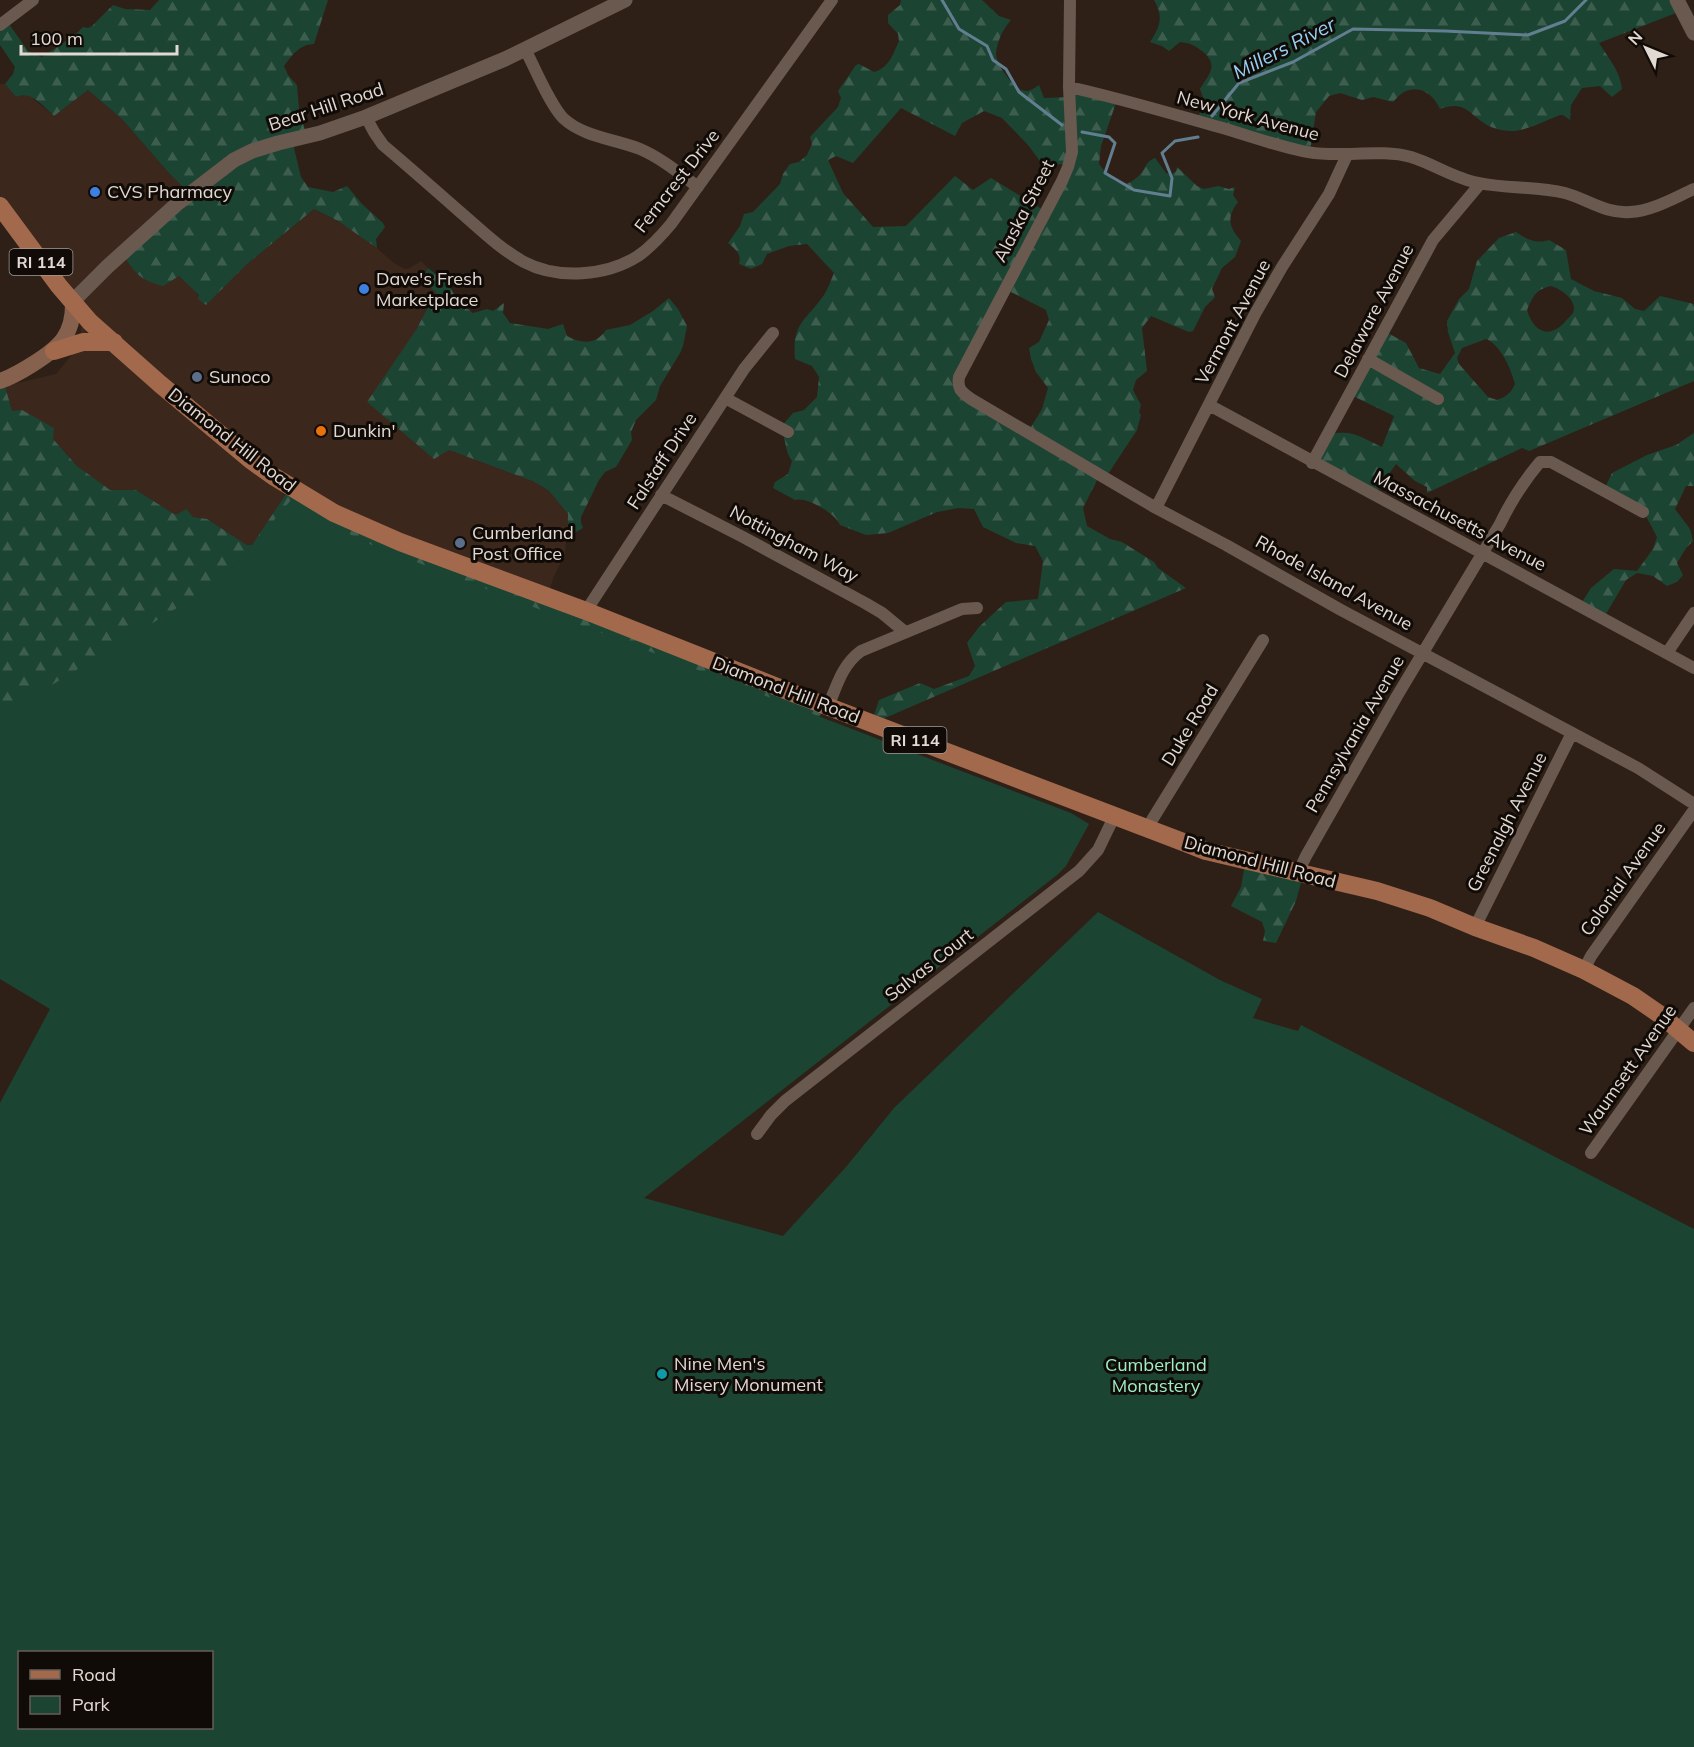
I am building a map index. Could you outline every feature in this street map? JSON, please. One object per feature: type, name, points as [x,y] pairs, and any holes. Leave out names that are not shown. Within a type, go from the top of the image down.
[{"type":"main road","name":"Diamond Hill Road","points":[[0,206],[31,250],[90,322],[252,461],[311,500],[356,524],[1206,851],[1395,897],[1439,911],[1584,970],[1633,996],[1694,1043]]},
{"type":"main road","points":[[54,351],[72,324],[73,301]]},
{"type":"main road","points":[[0,381],[10,378],[54,351],[83,342],[114,342]]},
{"type":"street","points":[[0,25],[33,0]]},
{"type":"street","name":"Bear Hill Road","points":[[73,301],[178,203],[234,160],[278,143],[320,133],[366,117],[525,49],[625,0]]},
{"type":"street","name":"Ferncrest Drive","points":[[366,117],[383,145],[502,248],[526,263],[544,270],[565,273],[598,271],[628,262],[651,246],[671,224],[832,0]]},
{"type":"street","name":"Alaska Street","points":[[960,390],[959,377],[1068,167],[1072,152],[1069,87],[1070,0]]},
{"type":"street","points":[[1677,0],[1694,33]]},
{"type":"street","points":[[525,49],[553,102],[562,116],[572,125],[653,155],[698,186]]},
{"type":"street","name":"New York Avenue","points":[[1069,87],[1221,127],[1282,146],[1322,154],[1396,154],[1480,184],[1550,190],[1572,195],[1620,213],[1646,209],[1694,189]]},
{"type":"street","name":"Vermont Avenue","points":[[1156,508],[1255,314],[1329,194],[1347,155]]},
{"type":"street","name":"Delaware Avenue","points":[[1312,463],[1433,240],[1480,184]]},
{"type":"street","name":"Falstaff Drive","points":[[586,611],[744,369],[773,333]]},
{"type":"street","points":[[1368,359],[1438,399]]},
{"type":"street","name":"Rhode Island Avenue","points":[[960,390],[971,399],[1156,508],[1236,550],[1341,610],[1638,768],[1694,804]]},
{"type":"street","points":[[725,398],[788,432]]},
{"type":"street","name":"Massachusetts Avenue","points":[[1209,405],[1694,669]]},
{"type":"street","name":"Pennsylvania Avenue","points":[[1298,873],[1334,806],[1512,500],[1540,462],[1551,462],[1643,512]]},
{"type":"street","name":"Nottingham Way","points":[[661,495],[882,612],[905,632]]},
{"type":"street","points":[[828,707],[843,669],[861,651],[962,609],[977,608]]},
{"type":"street","points":[[1667,653],[1694,613]]},
{"type":"street","name":"Duke Road","points":[[1150,830],[1152,820],[1263,640]]},
{"type":"street","name":"Greenalgh Avenue","points":[[1475,927],[1572,734]]},
{"type":"street","name":"Colonial Avenue","points":[[1584,970],[1591,956],[1694,810]]},
{"type":"street","name":"Salvas Court","points":[[757,1134],[784,1101],[1079,871],[1098,850],[1114,817]]},
{"type":"street","name":"Waumsett Avenue","points":[[1591,1153],[1694,1008]]},
{"type":"shaded area","points":[[0,84],[5,84],[16,97],[22,94],[31,97],[54,116],[88,90],[122,119],[192,196],[179,276],[192,287],[206,305],[246,265],[314,209],[350,228],[405,269],[421,261],[428,268],[421,279],[436,292],[416,330],[449,450],[535,482],[549,491],[568,514],[565,554],[554,576],[546,601],[290,488],[252,545],[247,545],[207,519],[174,514],[136,490],[110,491],[77,466],[53,439],[12,411],[5,386],[56,374],[75,351],[81,333],[81,313],[0,203]]},
{"type":"green space","points":[[159,0],[328,0],[314,44],[300,48],[284,66],[297,85],[299,109],[307,138],[293,144],[301,177],[308,187],[333,192],[347,186],[362,204],[383,223],[385,227],[376,239],[377,248],[338,221],[314,209],[246,265],[206,305],[179,276],[163,286],[150,282],[133,269],[125,258],[192,196],[122,119],[88,90],[54,116],[32,98],[22,95],[16,97],[5,84],[13,74],[15,67],[0,45],[0,28],[9,24],[28,51],[42,57],[83,27],[92,26],[113,5],[125,9],[150,10]]},
{"type":"green space","points":[[901,0],[982,0],[999,16],[1011,20],[1001,36],[996,54],[1003,70],[1017,87],[1027,91],[1039,85],[1044,98],[1070,97],[1072,91],[1116,103],[1101,146],[1099,164],[1109,176],[1119,183],[1130,182],[1136,179],[1155,158],[1166,173],[1172,174],[1177,167],[1197,186],[1204,189],[1218,186],[1229,189],[1235,187],[1233,195],[1238,202],[1230,222],[1241,241],[1235,257],[1222,268],[1212,289],[1215,297],[1205,307],[1193,331],[1189,332],[1151,316],[1142,328],[1147,371],[1136,380],[1133,390],[1141,405],[1137,430],[1106,477],[1099,476],[1083,508],[1087,526],[1110,539],[1122,542],[1154,562],[1158,568],[1186,588],[871,724],[879,700],[920,683],[934,689],[969,676],[975,666],[967,643],[979,627],[1006,602],[1038,599],[1043,561],[1035,546],[1016,543],[983,527],[974,509],[959,508],[937,512],[888,533],[866,535],[840,525],[833,516],[813,503],[800,499],[795,500],[773,488],[775,482],[788,474],[792,461],[780,428],[793,413],[804,410],[817,397],[819,377],[812,366],[795,359],[796,337],[801,323],[825,293],[834,273],[807,244],[789,246],[767,254],[762,264],[751,269],[739,264],[739,255],[728,243],[740,226],[744,214],[753,212],[780,184],[790,164],[799,162],[807,155],[812,144],[810,137],[838,107],[841,98],[838,91],[856,65],[859,64],[874,72],[890,60],[899,41],[898,34],[888,23],[888,15],[900,5]],"holes":[[[901,108],[955,136],[962,123],[984,111],[1002,118],[1028,145],[1043,165],[1069,164],[1048,213],[991,178],[973,190],[955,176],[906,226],[873,227],[843,193],[828,160],[836,156],[853,163]],[[1009,291],[1046,310],[1049,320],[1039,342],[1029,348],[1036,372],[1048,388],[1042,409],[1031,427],[960,387]]]},
{"type":"green space","points":[[1154,0],[1677,0],[1681,11],[1599,43],[1616,70],[1622,89],[1612,97],[1600,86],[1582,88],[1571,105],[1570,120],[1560,115],[1529,128],[1507,131],[1489,126],[1461,107],[1440,109],[1430,95],[1421,90],[1404,92],[1393,102],[1373,97],[1362,100],[1340,93],[1329,96],[1316,112],[1310,151],[1196,124],[1204,100],[1200,89],[1211,69],[1210,61],[1202,51],[1189,44],[1180,42],[1169,51],[1150,42],[1156,32],[1160,17]]},
{"type":"green space","points":[[1516,232],[1540,242],[1549,240],[1566,250],[1571,279],[1594,291],[1622,298],[1635,309],[1644,311],[1660,296],[1694,304],[1694,381],[1529,451],[1522,448],[1427,493],[1427,487],[1415,481],[1396,464],[1374,495],[1317,463],[1331,434],[1352,434],[1382,447],[1394,416],[1353,396],[1386,332],[1406,343],[1419,368],[1440,374],[1455,353],[1447,321],[1459,299],[1469,289],[1477,261],[1499,238]],"holes":[[[1551,286],[1568,296],[1574,308],[1573,313],[1564,323],[1546,332],[1533,323],[1527,310],[1536,294],[1541,289]],[[1486,339],[1501,352],[1515,384],[1508,394],[1497,400],[1488,397],[1459,364],[1457,358],[1462,348]]]},
{"type":"green space","points":[[428,268],[448,284],[458,301],[473,313],[487,309],[493,311],[504,303],[503,313],[510,323],[548,329],[563,324],[567,336],[578,341],[593,341],[606,330],[630,325],[669,298],[687,326],[683,346],[660,386],[656,400],[636,420],[631,432],[632,440],[616,467],[605,472],[599,480],[581,517],[583,528],[567,537],[568,514],[549,491],[535,482],[449,450],[434,459],[367,402],[416,330],[436,292],[421,280]]},
{"type":"green space","points":[[0,386],[5,386],[12,411],[22,410],[54,428],[53,439],[77,466],[110,490],[136,490],[174,514],[186,509],[193,517],[207,519],[247,545],[252,545],[290,488],[826,709],[796,741],[0,963]]},
{"type":"green space","points":[[1694,433],[1694,486],[1686,486],[1675,509],[1690,529],[1693,541],[1677,563],[1683,575],[1677,582],[1667,586],[1653,576],[1637,573],[1626,580],[1603,619],[1579,607],[1591,588],[1614,569],[1637,571],[1653,549],[1657,537],[1646,516],[1603,492],[1612,473],[1647,455],[1676,445]]},
{"type":"green space","name":"Cumberland Monastery","points":[[291,500],[331,525],[372,545],[1071,813],[1089,824],[1066,866],[1057,875],[644,1198],[783,1236],[846,1167],[894,1108],[1098,912],[1220,980],[1262,999],[1253,1018],[1298,1031],[1301,1025],[1694,1229],[1694,1747],[0,1747],[0,1103],[50,1009],[0,979],[0,717],[203,592],[236,565]]},
{"type":"green space","points":[[1245,864],[1303,875],[1296,901],[1276,943],[1263,941],[1265,931],[1262,922],[1231,906],[1241,887]]},
{"type":"waterway","name":"Millers River","points":[[942,0],[959,29],[987,46],[993,60],[1006,69],[1019,92],[1062,125]]},
{"type":"waterway","name":"Millers River","points":[[1212,116],[1239,83],[1293,62],[1353,29],[1528,35],[1565,21],[1586,0]]},
{"type":"waterway","name":"Millers River","points":[[1082,132],[1109,137],[1115,143],[1105,173],[1134,190],[1170,196],[1172,178],[1162,153],[1175,141],[1198,137]]},
{"type":"place","name":"CVS Pharmacy","points":[[95,192]]},
{"type":"place","name":"Dave's Fresh Marketplace","points":[[364,289]]},
{"type":"place","name":"Sunoco","points":[[197,377]]},
{"type":"place","name":"Dunkin'","points":[[321,431]]},
{"type":"place","name":"Cumberland Post Office","points":[[460,543]]},
{"type":"place","name":"Nine Men's Misery Monument","points":[[662,1374]]}]
